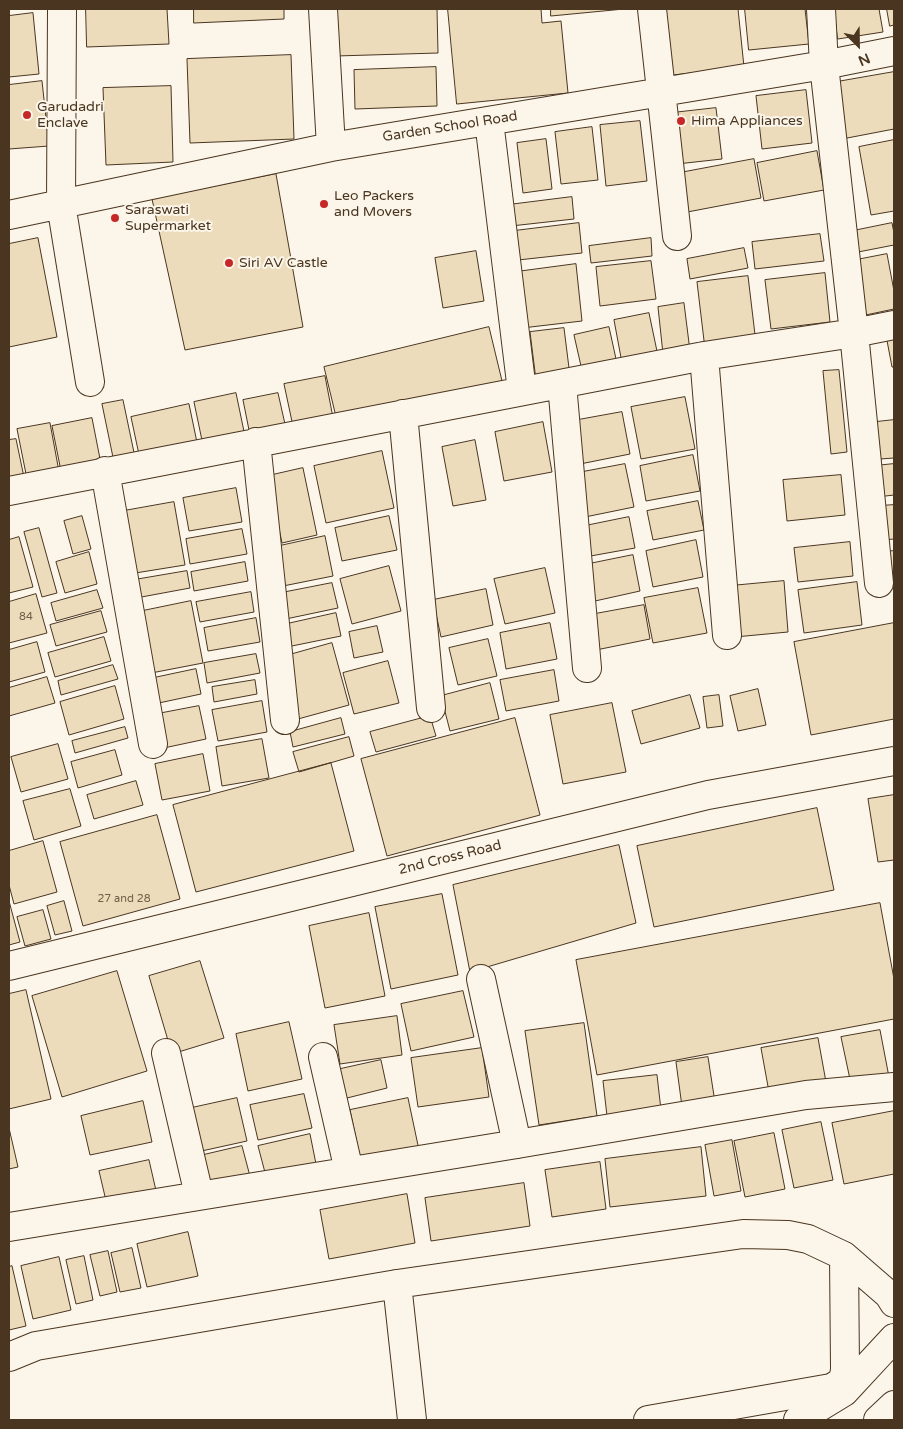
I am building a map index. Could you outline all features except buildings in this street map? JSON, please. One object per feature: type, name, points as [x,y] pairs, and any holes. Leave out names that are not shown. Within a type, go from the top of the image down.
[{"type":"street","points":[[62,9],[61,204],[90,382]]},
{"type":"street","points":[[323,9],[331,147]]},
{"type":"street","points":[[652,9],[677,236]]},
{"type":"street","points":[[821,9],[824,65],[854,333],[879,583]]},
{"type":"street","name":"Garden School Road","points":[[9,215],[331,147],[824,65],[894,51]]},
{"type":"street","points":[[489,121],[522,392]]},
{"type":"street","points":[[9,491],[704,356],[894,325]]},
{"type":"street","points":[[704,356],[726,635]]},
{"type":"street","points":[[562,384],[587,668]]},
{"type":"street","points":[[403,414],[431,708]]},
{"type":"street","points":[[256,442],[285,720]]},
{"type":"street","points":[[105,471],[153,744]]},
{"type":"street","name":"2nd Cross Road","points":[[9,966],[708,795],[894,761]]},
{"type":"street","points":[[481,978],[517,1144]]},
{"type":"street","points":[[166,1053],[199,1195]]},
{"type":"street","points":[[323,1058],[349,1171]]},
{"type":"street","points":[[9,1226],[806,1095],[894,1087]]},
{"type":"street","points":[[9,1357],[36,1346],[398,1284],[743,1234],[788,1235],[808,1239],[844,1256],[889,1295],[894,1303]]},
{"type":"street","points":[[648,1420],[831,1388],[839,1384],[844,1378],[845,1370],[844,1256]]},
{"type":"street","points":[[398,1284],[412,1420]]},
{"type":"street","points":[[798,1420],[844,1392],[894,1338]]},
{"type":"street","points":[[878,1420],[894,1405]]},
{"type":"place","name":"Garudadri Enclave","points":[[27,115]]},
{"type":"place","name":"Hima Appliances","points":[[681,121]]},
{"type":"place","name":"Leo Packers and Movers","points":[[324,204]]},
{"type":"place","name":"Saraswati Supermarket","points":[[115,218]]},
{"type":"place","name":"Siri AV Castle","points":[[229,263]]}]
